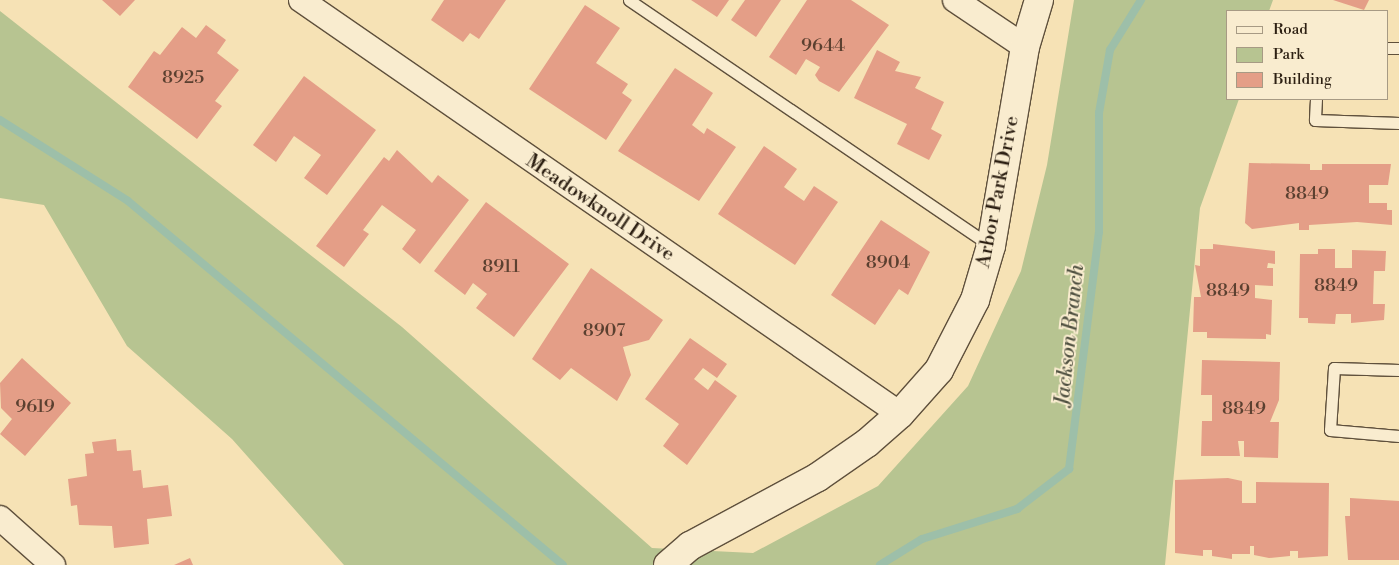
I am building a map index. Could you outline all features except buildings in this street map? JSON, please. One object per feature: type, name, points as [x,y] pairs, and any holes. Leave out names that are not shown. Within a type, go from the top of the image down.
[{"type":"street","name":"Meadowknoll Drive","points":[[301,0],[900,414]]},
{"type":"street","points":[[955,0],[1025,47]]},
{"type":"street","name":"Arbor Park Drive","points":[[668,565],[690,546],[818,477],[900,414],[939,370],[975,300],[992,246],[1025,47],[1038,0]]},
{"type":"street","points":[[0,518],[53,565]]},
{"type":"lane","points":[[629,0],[992,246]]},
{"type":"lane","points":[[1316,100],[1315,120],[1399,123]]},
{"type":"lane","points":[[1399,370],[1334,368],[1330,430],[1399,436]]},
{"type":"green space","points":[[1074,0],[1273,0],[1269,10],[1226,10],[1226,100],[1239,100],[1200,208],[1165,565],[344,565],[232,439],[127,346],[44,205],[0,198],[0,11],[402,327],[652,548],[753,553],[878,486],[968,386],[1021,271],[1047,165]]},
{"type":"waterway","name":"Jackson Branch","points":[[880,565],[922,539],[1017,509],[1069,469],[1099,232],[1099,113],[1110,50],[1141,0]]},
{"type":"waterway","points":[[0,120],[128,201],[563,565]]}]
